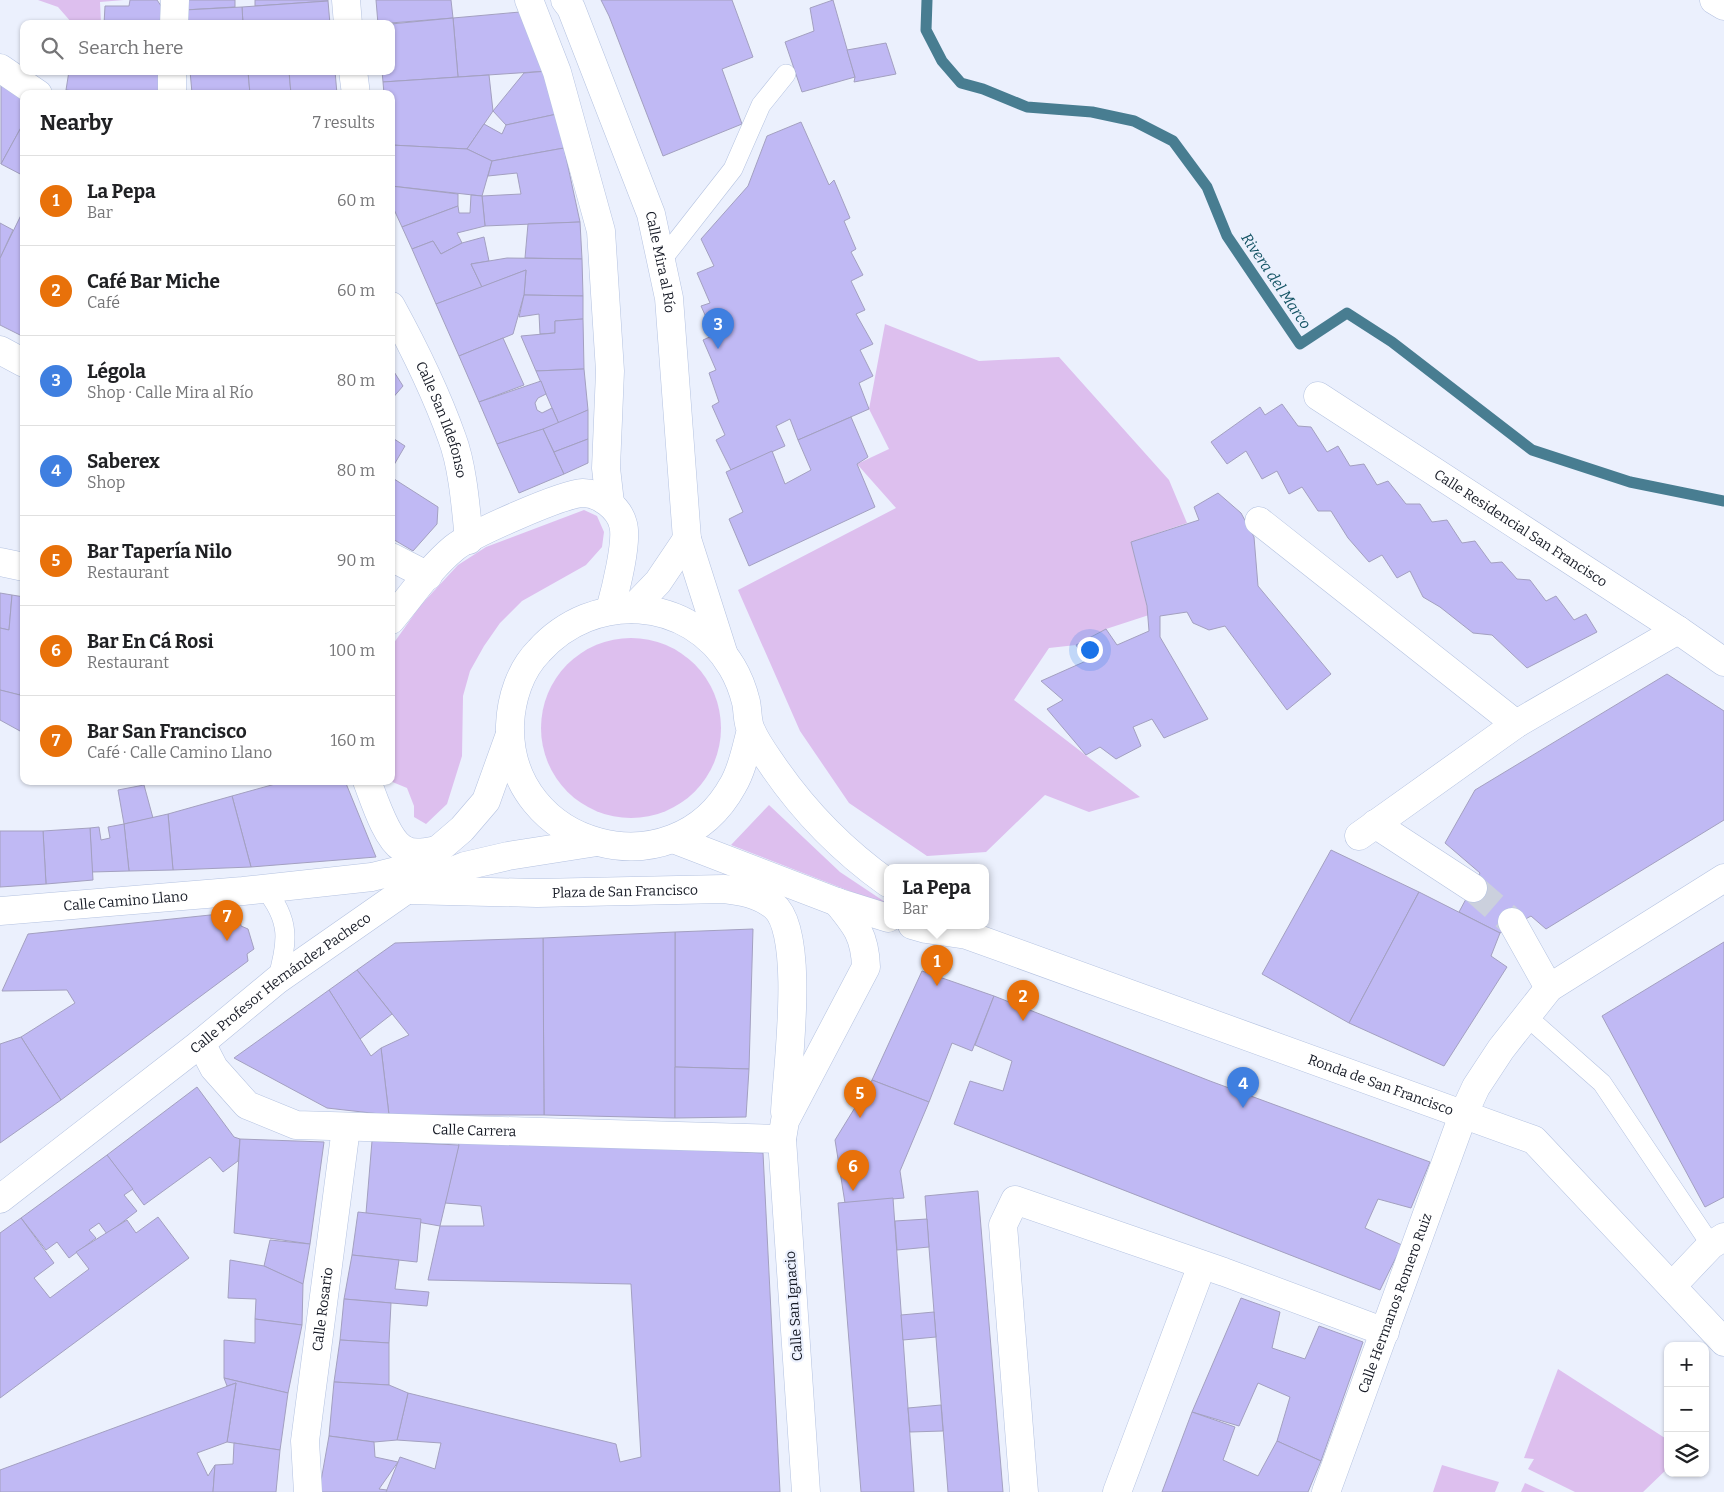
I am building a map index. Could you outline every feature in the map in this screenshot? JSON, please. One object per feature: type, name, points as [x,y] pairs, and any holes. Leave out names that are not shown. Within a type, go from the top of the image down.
[{"type":"street","points":[[174,20],[175,0]]},
{"type":"street","points":[[346,0],[348,20]]},
{"type":"street","points":[[529,0],[557,72],[601,231],[610,371],[606,468],[610,503],[624,524],[621,609]]},
{"type":"street","name":"Calle Mira al Río","points":[[565,0],[571,8],[651,214],[669,298],[687,539],[723,653]]},
{"type":"street","points":[[1714,0],[1724,6]]},
{"type":"street","points":[[0,68],[32,90]]},
{"type":"street","points":[[172,75],[172,90]]},
{"type":"street","points":[[354,75],[355,90]]},
{"type":"street","name":"Calle San Ildefonso","points":[[395,313],[411,343],[453,440],[466,505],[469,540]]},
{"type":"street","points":[[0,350],[20,361]]},
{"type":"street","name":"Calle Residencial San Francisco","points":[[1318,396],[1678,630],[1724,662]]},
{"type":"street","points":[[395,615],[454,548],[508,519],[557,500],[584,493],[610,503]]},
{"type":"street","points":[[1260,521],[1516,724]]},
{"type":"street","points":[[621,609],[658,582],[687,539]]},
{"type":"street","points":[[395,558],[428,576]]},
{"type":"street","points":[[0,562],[20,566]]},
{"type":"street","name":"Plaza de San Francisco","points":[[750,730],[741,769],[725,798],[702,822],[673,838],[635,847],[597,842],[577,835],[543,811],[519,776],[512,756],[510,713],[515,691],[536,653],[551,638],[569,625],[589,615],[621,609],[673,617],[708,638],[723,653],[740,684],[750,730],[783,781],[831,836],[860,863],[884,879]]},
{"type":"street","points":[[1473,888],[1367,830],[1516,724],[1678,630]]},
{"type":"street","name":"Plaza de San Francisco","points":[[372,877],[420,865],[462,828],[486,800],[510,735]]},
{"type":"street","points":[[369,785],[404,869]]},
{"type":"street","points":[[673,838],[838,902],[884,917]]},
{"type":"street","name":"Calle Profesor Hernández Pacheco","points":[[0,1199],[201,1043],[277,980],[404,869],[465,866],[508,856],[597,842]]},
{"type":"street","name":"Plaza de San Francisco","points":[[404,869],[537,893],[724,889],[744,891],[775,907],[781,916],[787,929],[794,968]]},
{"type":"street","name":"Calle Camino Llano","points":[[0,911],[372,877]]},
{"type":"street","points":[[1463,1115],[1476,1087],[1525,1016],[1548,988],[1724,878]]},
{"type":"street","points":[[783,1130],[866,966],[865,948],[859,930],[838,902]]},
{"type":"street","points":[[1512,922],[1548,988]]},
{"type":"street","points":[[926,929],[964,930]]},
{"type":"street","name":"Ronda de San Francisco","points":[[964,930],[1534,1140],[1724,1342]]},
{"type":"street","name":"Calle San Ignacio","points":[[794,968],[783,1130],[806,1492]]},
{"type":"street","name":"Calle Carrera","points":[[201,1043],[214,1068],[247,1105],[296,1125],[346,1128],[783,1130]]},
{"type":"street","name":"Calle Hermanos Romero Ruiz","points":[[1326,1492],[1463,1115]]},
{"type":"street","name":"Calle Rosario","points":[[308,1492],[305,1441],[346,1128]]},
{"type":"street","points":[[1024,1492],[1003,1225],[1015,1200],[1202,1265],[1385,1332]]},
{"type":"street","points":[[1672,1286],[1718,1241]]},
{"type":"street","points":[[1117,1492],[1202,1265]]},
{"type":"lane","points":[[661,261],[733,170],[761,105],[786,74]]},
{"type":"lane","points":[[264,888],[278,904],[285,927],[286,951],[277,980]]},
{"type":"lane","points":[[1525,1016],[1602,1082],[1718,1241]]},
{"type":"shaded area","points":[[38,0],[124,0],[100,2],[101,20],[69,20],[58,7]]},
{"type":"shaded area","points":[[885,324],[979,361],[1059,357],[1169,480],[1187,523],[1131,542],[1149,615],[1106,629],[1076,645],[1049,648],[1014,700],[1140,797],[1089,812],[1045,795],[986,852],[927,856],[849,803],[800,731],[738,590],[896,508],[857,464],[889,449],[869,409]]},
{"type":"shaded area","points":[[584,510],[597,516],[604,532],[602,547],[586,565],[522,601],[500,623],[484,646],[470,671],[463,696],[462,756],[447,804],[426,824],[414,817],[414,806],[407,788],[395,783],[395,641],[420,606],[458,565],[486,547]]},
{"type":"shaded area","points":[[640,638],[649,639],[674,648],[695,664],[711,685],[720,710],[720,746],[711,771],[695,792],[674,808],[666,811],[649,817],[622,818],[613,817],[588,808],[561,785],[551,771],[542,746],[541,719],[542,710],[551,685],[574,658],[588,648],[613,639]]},
{"type":"shaded area","points":[[769,805],[840,872],[884,901],[884,904],[731,845]]},
{"type":"shaded area","points":[[1558,1369],[1664,1437],[1664,1472],[1643,1492],[1575,1492],[1528,1469],[1534,1459],[1524,1458]]},
{"type":"shaded area","points":[[1442,1465],[1499,1482],[1495,1492],[1433,1492]]},
{"type":"shaded area","points":[[1525,1483],[1545,1492],[1521,1492]]},
{"type":"building","points":[[130,0],[157,0],[166,13],[167,20],[104,20],[105,6],[129,6]]},
{"type":"building","points":[[183,0],[235,0],[235,7],[184,10]]},
{"type":"building","points":[[255,0],[328,0],[328,1],[255,6]]},
{"type":"building","points":[[376,0],[451,0],[453,18],[395,23],[395,20],[378,20]]},
{"type":"building","points":[[601,0],[732,0],[753,57],[722,69],[742,124],[663,156],[609,16]]},
{"type":"building","points":[[833,0],[855,77],[802,92],[785,42],[814,31],[810,8]]},
{"type":"building","points":[[328,1],[330,20],[243,20],[242,7]]},
{"type":"building","points":[[242,7],[243,20],[185,20],[184,10]]},
{"type":"building","points":[[520,12],[548,71],[458,77],[453,18]]},
{"type":"building","points":[[453,18],[458,77],[383,82],[382,75],[395,75],[395,24]]},
{"type":"building","points":[[886,43],[896,74],[854,82],[855,77],[847,50]]},
{"type":"building","points":[[548,71],[557,114],[506,125],[493,111],[524,73]]},
{"type":"building","points":[[68,75],[165,75],[164,90],[66,90]]},
{"type":"building","points":[[190,75],[248,75],[250,90],[192,90]]},
{"type":"building","points":[[248,75],[289,75],[291,90],[250,90]]},
{"type":"building","points":[[289,75],[335,75],[337,90],[291,90]]},
{"type":"building","points":[[489,75],[493,111],[467,149],[395,145],[395,90],[384,90],[383,82]]},
{"type":"building","points":[[1,85],[20,93],[20,129],[1,164]]},
{"type":"building","points":[[557,114],[564,148],[492,161],[467,149],[484,124],[502,134],[506,125]]},
{"type":"building","points":[[801,122],[829,185],[834,180],[850,218],[844,221],[856,249],[851,252],[863,275],[851,281],[865,310],[856,314],[873,344],[860,350],[873,376],[859,383],[869,409],[798,440],[790,419],[776,426],[785,446],[731,470],[716,440],[725,435],[712,406],[719,402],[709,373],[716,370],[703,340],[714,335],[701,306],[710,303],[697,273],[714,266],[701,239],[748,186],[767,136]]},
{"type":"building","points":[[20,129],[20,174],[1,164]]},
{"type":"building","points":[[395,145],[467,149],[492,161],[482,196],[395,186]]},
{"type":"building","points":[[564,148],[580,222],[485,226],[482,196],[521,194],[517,173],[488,176],[492,161]]},
{"type":"building","points":[[395,186],[458,194],[458,206],[402,227],[395,212]]},
{"type":"building","points":[[471,195],[482,196],[485,226],[457,233],[462,243],[441,254],[433,241],[412,249],[402,227],[458,206],[459,213],[470,213]]},
{"type":"building","points":[[20,217],[20,335],[0,325],[0,258]]},
{"type":"building","points":[[580,222],[582,259],[525,258],[528,224]]},
{"type":"building","points":[[0,223],[13,230],[0,258]]},
{"type":"building","points":[[484,237],[489,261],[471,264],[482,287],[436,304],[412,249],[433,241],[441,254],[462,243]]},
{"type":"building","points":[[507,258],[582,259],[583,296],[524,295],[526,270],[482,287],[471,264]]},
{"type":"building","points":[[526,270],[524,295],[513,334],[459,356],[436,304]]},
{"type":"building","points":[[524,295],[583,296],[583,319],[555,321],[555,333],[540,334],[539,314],[519,317]]},
{"type":"building","points":[[583,319],[584,369],[536,371],[521,336],[555,333],[555,321]]},
{"type":"building","points":[[503,338],[524,385],[479,402],[459,356]]},
{"type":"building","points":[[584,369],[588,410],[559,424],[536,371]]},
{"type":"building","points":[[395,373],[403,386],[395,395]]},
{"type":"building","points":[[541,381],[546,394],[538,398],[535,403],[537,410],[542,413],[552,408],[559,424],[497,444],[479,402]]},
{"type":"building","points":[[1282,404],[1298,426],[1311,427],[1327,452],[1338,446],[1350,466],[1364,464],[1377,485],[1388,481],[1406,504],[1420,504],[1432,522],[1447,520],[1462,543],[1475,541],[1491,563],[1502,562],[1517,579],[1530,580],[1546,601],[1556,596],[1574,620],[1586,614],[1597,632],[1527,668],[1492,635],[1473,633],[1440,607],[1423,597],[1410,571],[1397,578],[1382,555],[1369,562],[1348,538],[1331,511],[1318,511],[1302,487],[1289,494],[1277,471],[1262,479],[1246,451],[1227,464],[1211,442],[1260,407],[1265,415]]},
{"type":"building","points":[[588,410],[588,439],[554,452],[543,429]]},
{"type":"building","points":[[851,417],[868,457],[857,464],[875,507],[749,566],[729,519],[743,512],[726,472],[772,451],[785,484],[811,470],[798,440]]},
{"type":"building","points":[[543,429],[564,474],[519,493],[497,444]]},
{"type":"building","points":[[588,439],[588,463],[564,474],[554,452]]},
{"type":"building","points":[[395,440],[405,446],[395,463]]},
{"type":"building","points":[[395,480],[438,507],[437,524],[413,551],[395,540]]},
{"type":"building","points":[[1218,493],[1241,513],[1254,537],[1258,586],[1331,674],[1287,710],[1225,626],[1209,630],[1193,623],[1187,612],[1160,616],[1160,637],[1208,719],[1164,738],[1152,719],[1133,727],[1141,746],[1116,759],[1100,747],[1086,755],[1047,709],[1063,700],[1041,681],[1086,661],[1076,645],[1106,629],[1117,645],[1149,631],[1147,606],[1131,542],[1199,520],[1194,507]]},
{"type":"building","points":[[0,593],[12,595],[9,630],[0,628]]},
{"type":"building","points":[[12,595],[20,596],[20,695],[0,690],[0,628],[9,630]]},
{"type":"building","points":[[1667,674],[1724,711],[1724,820],[1546,929],[1531,916],[1500,933],[1459,912],[1480,873],[1445,843],[1475,790]]},
{"type":"building","points":[[0,690],[20,695],[20,731],[0,720]]},
{"type":"building","points":[[144,785],[153,818],[124,824],[118,790]]},
{"type":"building","points":[[272,785],[347,785],[376,857],[251,867],[232,796]]},
{"type":"building","points":[[232,796],[251,867],[173,870],[168,814]]},
{"type":"building","points":[[168,814],[173,870],[129,871],[124,824]]},
{"type":"building","points":[[124,824],[129,871],[92,872],[90,828],[99,827],[101,840],[110,838],[108,827]]},
{"type":"building","points":[[90,828],[93,880],[46,884],[43,831]]},
{"type":"building","points":[[0,831],[43,831],[46,884],[0,887]]},
{"type":"building","points":[[1331,850],[1419,892],[1349,1023],[1262,974]]},
{"type":"building","points":[[1419,892],[1500,933],[1491,956],[1507,967],[1444,1066],[1349,1023]]},
{"type":"building","points":[[239,912],[241,926],[248,929],[254,949],[247,954],[248,961],[61,1100],[21,1037],[75,1003],[67,990],[2,991],[28,934]]},
{"type":"building","points":[[753,929],[749,1069],[675,1067],[675,932]]},
{"type":"building","points":[[675,932],[675,1118],[544,1115],[543,938]]},
{"type":"building","points":[[543,938],[544,1115],[389,1115],[381,1048],[409,1035],[357,970],[395,943]]},
{"type":"building","points":[[1724,942],[1724,1197],[1705,1207],[1602,1016]]},
{"type":"building","points":[[357,970],[392,1014],[360,1039],[329,990]]},
{"type":"building","points":[[922,971],[994,996],[972,1051],[952,1043],[929,1102],[872,1080]]},
{"type":"building","points":[[329,990],[371,1056],[381,1048],[389,1115],[327,1108],[234,1058]]},
{"type":"building","points":[[994,996],[1210,1081],[1430,1162],[1411,1208],[1378,1199],[1365,1228],[1402,1245],[1380,1290],[954,1124],[970,1081],[1003,1091],[1012,1061],[975,1045]]},
{"type":"building","points":[[21,1037],[61,1100],[0,1143],[0,1044]]},
{"type":"building","points":[[675,1067],[749,1069],[746,1117],[675,1118]]},
{"type":"building","points":[[872,1080],[929,1102],[900,1171],[904,1198],[845,1203],[835,1140]]},
{"type":"building","points":[[197,1087],[234,1137],[240,1139],[238,1161],[223,1172],[210,1157],[144,1205],[107,1155]]},
{"type":"building","points":[[240,1139],[324,1142],[310,1244],[234,1233]]},
{"type":"building","points":[[460,1139],[763,1153],[780,1492],[386,1492],[400,1457],[435,1469],[441,1443],[397,1440],[408,1393],[616,1444],[620,1462],[641,1457],[631,1284],[428,1280],[440,1226],[484,1226],[481,1206],[445,1203]]},
{"type":"building","points":[[372,1141],[459,1145],[440,1226],[366,1213]]},
{"type":"building","points":[[107,1155],[133,1189],[124,1195],[137,1211],[107,1234],[99,1223],[89,1230],[96,1238],[69,1258],[57,1242],[46,1250],[21,1218]]},
{"type":"building","points":[[978,1191],[1003,1492],[948,1492],[925,1196]]},
{"type":"building","points":[[893,1198],[914,1492],[861,1492],[838,1203]]},
{"type":"building","points":[[358,1212],[421,1219],[417,1262],[352,1255]]},
{"type":"building","points":[[158,1217],[189,1258],[0,1398],[0,1233],[21,1218],[54,1263],[34,1278],[50,1298],[89,1269],[76,1252],[127,1220],[136,1233]]},
{"type":"building","points":[[927,1219],[929,1247],[897,1250],[895,1221]]},
{"type":"building","points":[[270,1240],[310,1244],[303,1284],[264,1266]]},
{"type":"building","points":[[352,1255],[399,1260],[395,1289],[429,1292],[427,1306],[344,1299]]},
{"type":"building","points":[[230,1260],[264,1266],[303,1284],[302,1325],[255,1319],[256,1299],[228,1298]]},
{"type":"building","points":[[1241,1298],[1280,1312],[1272,1348],[1305,1359],[1319,1326],[1363,1342],[1321,1461],[1277,1441],[1290,1397],[1258,1383],[1239,1426],[1192,1412]]},
{"type":"building","points":[[344,1299],[391,1303],[389,1343],[340,1340]]},
{"type":"building","points":[[934,1312],[936,1337],[903,1340],[901,1315]]},
{"type":"building","points":[[255,1319],[302,1325],[288,1393],[224,1378],[224,1340],[255,1343]]},
{"type":"building","points":[[340,1340],[389,1343],[389,1385],[334,1382]]},
{"type":"building","points":[[224,1378],[288,1393],[280,1450],[227,1442],[236,1383],[227,1386]]},
{"type":"building","points":[[334,1382],[389,1385],[408,1393],[397,1440],[374,1442],[329,1436]]},
{"type":"building","points":[[236,1383],[227,1442],[197,1453],[208,1476],[215,1465],[213,1492],[0,1492],[0,1470]]},
{"type":"building","points":[[941,1405],[943,1431],[910,1432],[908,1408]]},
{"type":"building","points":[[1192,1412],[1235,1427],[1223,1460],[1258,1476],[1277,1441],[1321,1461],[1308,1492],[1162,1492]]},
{"type":"building","points":[[329,1436],[374,1442],[375,1457],[398,1462],[379,1489],[387,1490],[386,1492],[319,1492]]},
{"type":"building","points":[[234,1443],[280,1450],[276,1492],[213,1492],[215,1465],[233,1464]]},
{"type":"waterway","name":"Rivera del Marco","points":[[927,0],[926,30],[942,61],[961,83],[983,89],[1027,107],[1092,112],[1134,121],[1173,141],[1207,187],[1227,236],[1300,344],[1347,313],[1392,342],[1532,450],[1630,482],[1724,501]]},
{"type":"tunnel","points":[[1473,888],[1512,922]]},
{"type":"place","name":"Légola","points":[[718,349]]},
{"type":"place","name":"Bar San Francisco","points":[[227,941]]},
{"type":"place","name":"La Pepa","points":[[937,986]]},
{"type":"place","name":"Café Bar Miche","points":[[1023,1021]]},
{"type":"place","name":"Saberex","points":[[1243,1108]]},
{"type":"place","name":"Bar Tapería Nilo","points":[[860,1118]]},
{"type":"place","name":"Bar En Cá Rosi","points":[[853,1191]]}]
